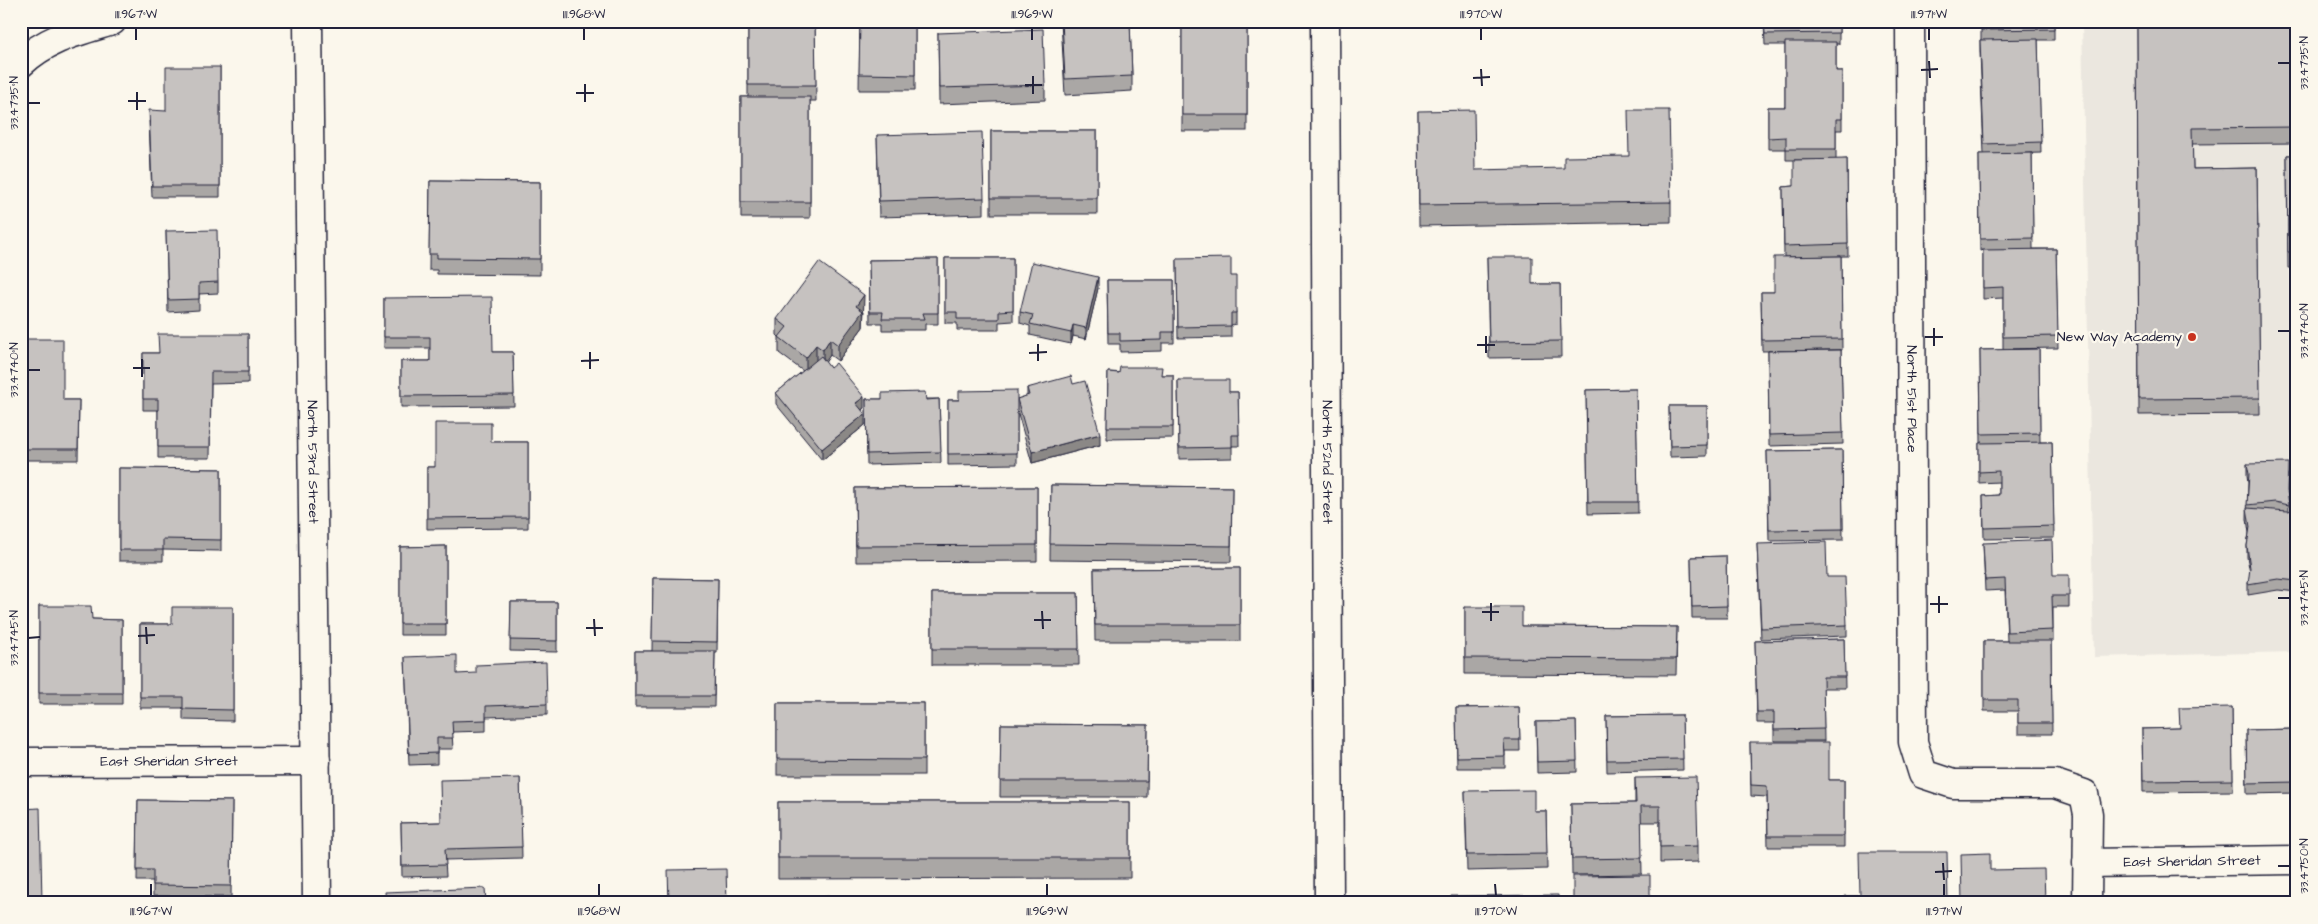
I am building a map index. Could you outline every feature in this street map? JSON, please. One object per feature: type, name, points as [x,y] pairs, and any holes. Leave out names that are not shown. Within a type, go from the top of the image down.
[{"type":"street","points":[[21,63],[31,54],[61,36],[112,21]]},
{"type":"street","name":"North 53rd Street","points":[[308,21],[317,903]]},
{"type":"street","name":"North 52nd Street","points":[[1325,21],[1329,903]]},
{"type":"street","name":"North 51st Place","points":[[1910,21],[1912,742],[1922,774],[1953,784],[2055,784],[2084,794],[2088,814],[2087,863]]},
{"type":"street","name":"East Sheridan Street","points":[[21,762],[316,762]]},
{"type":"street","name":"East Sheridan Street","points":[[2087,863],[2297,860]]},
{"type":"street","points":[[2087,863],[2087,903]]},
{"type":"shaded area","name":"New Way Academy","points":[[2082,21],[2297,21],[2297,652],[2094,657]]},
{"type":"building","points":[[748,21],[815,21],[816,85],[748,85]]},
{"type":"building","points":[[860,21],[915,21],[915,75],[859,74]]},
{"type":"building","points":[[1062,21],[1130,21],[1132,76],[1065,79]]},
{"type":"building","points":[[1182,21],[1247,21],[1247,115],[1182,115]]},
{"type":"building","points":[[1764,21],[1839,21],[1839,33],[1765,34]]},
{"type":"building","points":[[1981,21],[2054,21],[2054,29],[1981,30]]},
{"type":"building","points":[[2137,21],[2297,21],[2297,127],[2192,128],[2193,169],[2257,168],[2260,398],[2139,399]]},
{"type":"building","points":[[1043,29],[1045,85],[939,88],[938,33]]},
{"type":"building","points":[[2038,39],[2041,142],[1984,144],[1980,40]]},
{"type":"building","points":[[1785,42],[1836,42],[1836,71],[1842,71],[1842,119],[1836,119],[1836,149],[1786,149],[1786,137],[1768,138],[1768,107],[1785,107]]},
{"type":"building","points":[[166,67],[220,67],[220,186],[152,186],[149,110],[166,111]]},
{"type":"building","points":[[741,97],[810,97],[810,202],[741,202]]},
{"type":"building","points":[[1474,110],[1475,170],[1564,168],[1564,157],[1629,156],[1628,110],[1669,110],[1671,202],[1419,205],[1418,111]]},
{"type":"building","points":[[991,131],[1097,131],[1097,198],[991,198]]},
{"type":"building","points":[[982,132],[984,198],[879,201],[877,135]]},
{"type":"building","points":[[2032,153],[2033,238],[1980,239],[1979,154]]},
{"type":"building","points":[[2287,155],[2297,155],[2297,252],[2288,252]]},
{"type":"building","points":[[1847,159],[1848,244],[1784,246],[1783,187],[1794,186],[1794,160]]},
{"type":"building","points":[[430,181],[540,182],[540,259],[437,258],[437,254],[429,254]]},
{"type":"building","points":[[217,230],[218,282],[199,283],[199,299],[168,300],[166,231]]},
{"type":"building","points":[[2056,249],[2058,336],[2003,337],[2003,287],[1983,288],[1983,250]]},
{"type":"building","points":[[1841,256],[1842,339],[1762,340],[1761,292],[1774,292],[1774,257]]},
{"type":"building","points":[[1487,257],[1532,257],[1532,284],[1560,284],[1561,341],[1489,342]]},
{"type":"building","points":[[945,258],[1013,258],[1013,310],[999,311],[999,319],[957,319],[957,312],[945,312]]},
{"type":"building","points":[[1231,258],[1231,276],[1236,276],[1236,313],[1231,313],[1231,326],[1178,327],[1177,259]]},
{"type":"building","points":[[938,259],[938,313],[923,313],[925,319],[882,319],[883,312],[870,312],[869,260]]},
{"type":"building","points":[[819,262],[864,295],[856,306],[863,311],[838,345],[830,339],[823,350],[816,345],[806,358],[779,337],[787,327],[777,319]]},
{"type":"building","points":[[1032,262],[1098,277],[1086,328],[1073,325],[1071,333],[1030,324],[1033,315],[1020,312]]},
{"type":"building","points":[[1107,280],[1174,280],[1174,332],[1162,332],[1162,340],[1120,341],[1120,333],[1108,333]]},
{"type":"building","points":[[2293,283],[2297,283],[2297,377],[2294,377]]},
{"type":"building","points":[[492,297],[493,352],[513,352],[514,395],[401,396],[401,361],[430,361],[430,337],[384,337],[384,298]]},
{"type":"building","points":[[158,334],[248,334],[248,372],[211,372],[210,447],[158,447],[158,399],[143,399],[143,353],[159,353]]},
{"type":"building","points":[[21,339],[63,339],[63,400],[79,400],[78,449],[21,449]]},
{"type":"building","points":[[2039,349],[2040,433],[1981,434],[1980,350]]},
{"type":"building","points":[[1841,350],[1843,433],[1769,435],[1768,351]]},
{"type":"building","points":[[821,356],[830,368],[836,363],[864,397],[856,403],[865,414],[822,449],[776,393]]},
{"type":"building","points":[[1120,367],[1162,367],[1161,375],[1173,375],[1173,427],[1107,427],[1108,372],[1119,373]]},
{"type":"building","points":[[1071,376],[1073,384],[1085,381],[1100,434],[1032,452],[1017,399],[1029,395],[1027,388]]},
{"type":"building","points":[[1178,380],[1229,380],[1229,392],[1238,392],[1239,435],[1232,435],[1232,447],[1179,448]]},
{"type":"building","points":[[1636,389],[1638,502],[1588,502],[1586,390]]},
{"type":"building","points":[[1017,390],[1017,453],[948,454],[948,400],[959,400],[959,391]]},
{"type":"building","points":[[925,392],[926,400],[939,399],[941,452],[867,454],[866,399],[882,399],[882,393]]},
{"type":"building","points":[[1669,406],[1707,406],[1707,445],[1670,446]]},
{"type":"building","points":[[435,423],[491,423],[491,442],[528,442],[528,517],[427,518],[427,467],[435,467]]},
{"type":"building","points":[[2052,442],[2054,526],[1984,528],[1983,496],[1999,495],[1999,471],[1979,472],[1979,443]]},
{"type":"building","points":[[1842,450],[1843,529],[1769,530],[1767,451]]},
{"type":"building","points":[[2288,463],[2287,491],[2289,505],[2275,502],[2247,505],[2249,474],[2247,464]]},
{"type":"building","points":[[119,468],[221,469],[221,540],[163,539],[163,550],[119,550]]},
{"type":"building","points":[[1051,485],[1232,487],[1231,546],[1050,544]]},
{"type":"building","points":[[1037,487],[1037,545],[856,546],[855,488]]},
{"type":"building","points":[[2247,508],[2288,511],[2297,509],[2297,581],[2278,579],[2248,584],[2250,568],[2247,546],[2250,527]]},
{"type":"building","points":[[2052,540],[2053,575],[2069,575],[2069,596],[2052,596],[2053,630],[2007,632],[2005,579],[1985,580],[1983,543]]},
{"type":"building","points":[[1826,542],[1827,577],[1845,577],[1847,625],[1761,628],[1757,544]]},
{"type":"building","points":[[446,546],[446,624],[400,624],[400,547]]},
{"type":"building","points":[[1726,556],[1727,606],[1692,607],[1691,557]]},
{"type":"building","points":[[1240,568],[1240,625],[1095,625],[1094,569]]},
{"type":"building","points":[[653,578],[718,579],[717,642],[652,641]]},
{"type":"building","points":[[932,593],[1078,593],[1079,649],[932,649]]},
{"type":"building","points":[[511,602],[557,602],[557,641],[510,640]]},
{"type":"building","points":[[39,606],[91,606],[92,619],[122,620],[122,693],[39,693]]},
{"type":"building","points":[[172,607],[233,607],[233,710],[183,709],[183,697],[140,697],[140,624],[172,624]]},
{"type":"building","points":[[1465,607],[1522,607],[1522,626],[1677,627],[1676,659],[1465,658]]},
{"type":"building","points":[[21,608],[22,608],[21,688]]},
{"type":"building","points":[[1844,639],[1845,677],[1823,677],[1824,729],[1774,730],[1774,712],[1757,712],[1755,641]]},
{"type":"building","points":[[1984,641],[2051,641],[2052,723],[2018,723],[2018,700],[1984,700]]},
{"type":"building","points":[[635,651],[715,651],[714,696],[635,696]]},
{"type":"building","points":[[457,655],[457,674],[476,673],[476,665],[546,662],[547,704],[486,706],[486,720],[452,721],[453,738],[437,738],[437,753],[409,754],[405,657]]},
{"type":"building","points":[[777,703],[924,703],[924,760],[777,759]]},
{"type":"building","points":[[1519,707],[1520,740],[1504,740],[1505,756],[1457,757],[1456,708]]},
{"type":"building","points":[[2232,707],[2233,780],[2143,781],[2142,729],[2180,728],[2179,708]]},
{"type":"building","points":[[1682,715],[1683,759],[1607,760],[1606,716]]},
{"type":"building","points":[[1576,721],[1577,761],[1537,762],[1536,722]]},
{"type":"building","points":[[1001,724],[1148,725],[1147,781],[1000,781]]},
{"type":"building","points":[[2297,729],[2297,782],[2247,783],[2246,730]]},
{"type":"building","points":[[1750,742],[1829,742],[1829,780],[1844,780],[1844,836],[1768,836],[1767,786],[1751,785]]},
{"type":"building","points":[[1696,777],[1698,846],[1660,847],[1660,806],[1641,806],[1642,858],[1572,859],[1571,804],[1636,803],[1635,778]]},
{"type":"building","points":[[520,778],[522,847],[445,849],[446,865],[402,866],[401,823],[441,822],[440,780]]},
{"type":"building","points":[[1534,790],[1534,811],[1546,811],[1547,854],[1467,855],[1465,791]]},
{"type":"building","points":[[138,800],[232,801],[231,886],[153,885],[153,870],[137,870]]},
{"type":"building","points":[[778,802],[1130,802],[1130,858],[778,858]]},
{"type":"building","points":[[40,808],[42,903],[21,903],[21,809]]},
{"type":"building","points":[[1859,852],[1947,852],[1948,903],[1845,903],[1845,896],[1860,896]]},
{"type":"building","points":[[1990,853],[1990,870],[2044,869],[2045,903],[1962,903],[1961,854]]},
{"type":"building","points":[[726,869],[727,903],[669,903],[668,870]]},
{"type":"building","points":[[1650,875],[1650,903],[1573,903],[1573,876]]},
{"type":"building","points":[[485,888],[486,903],[386,903],[385,892]]},
{"type":"building","points":[[1558,895],[1558,903],[1451,903],[1451,896]]},
{"type":"building","points":[[839,896],[839,903],[776,903],[776,898]]},
{"type":"building","points":[[138,898],[211,898],[211,903],[138,903]]},
{"type":"place","name":"New Way Academy","points":[[2192,337]]}]
